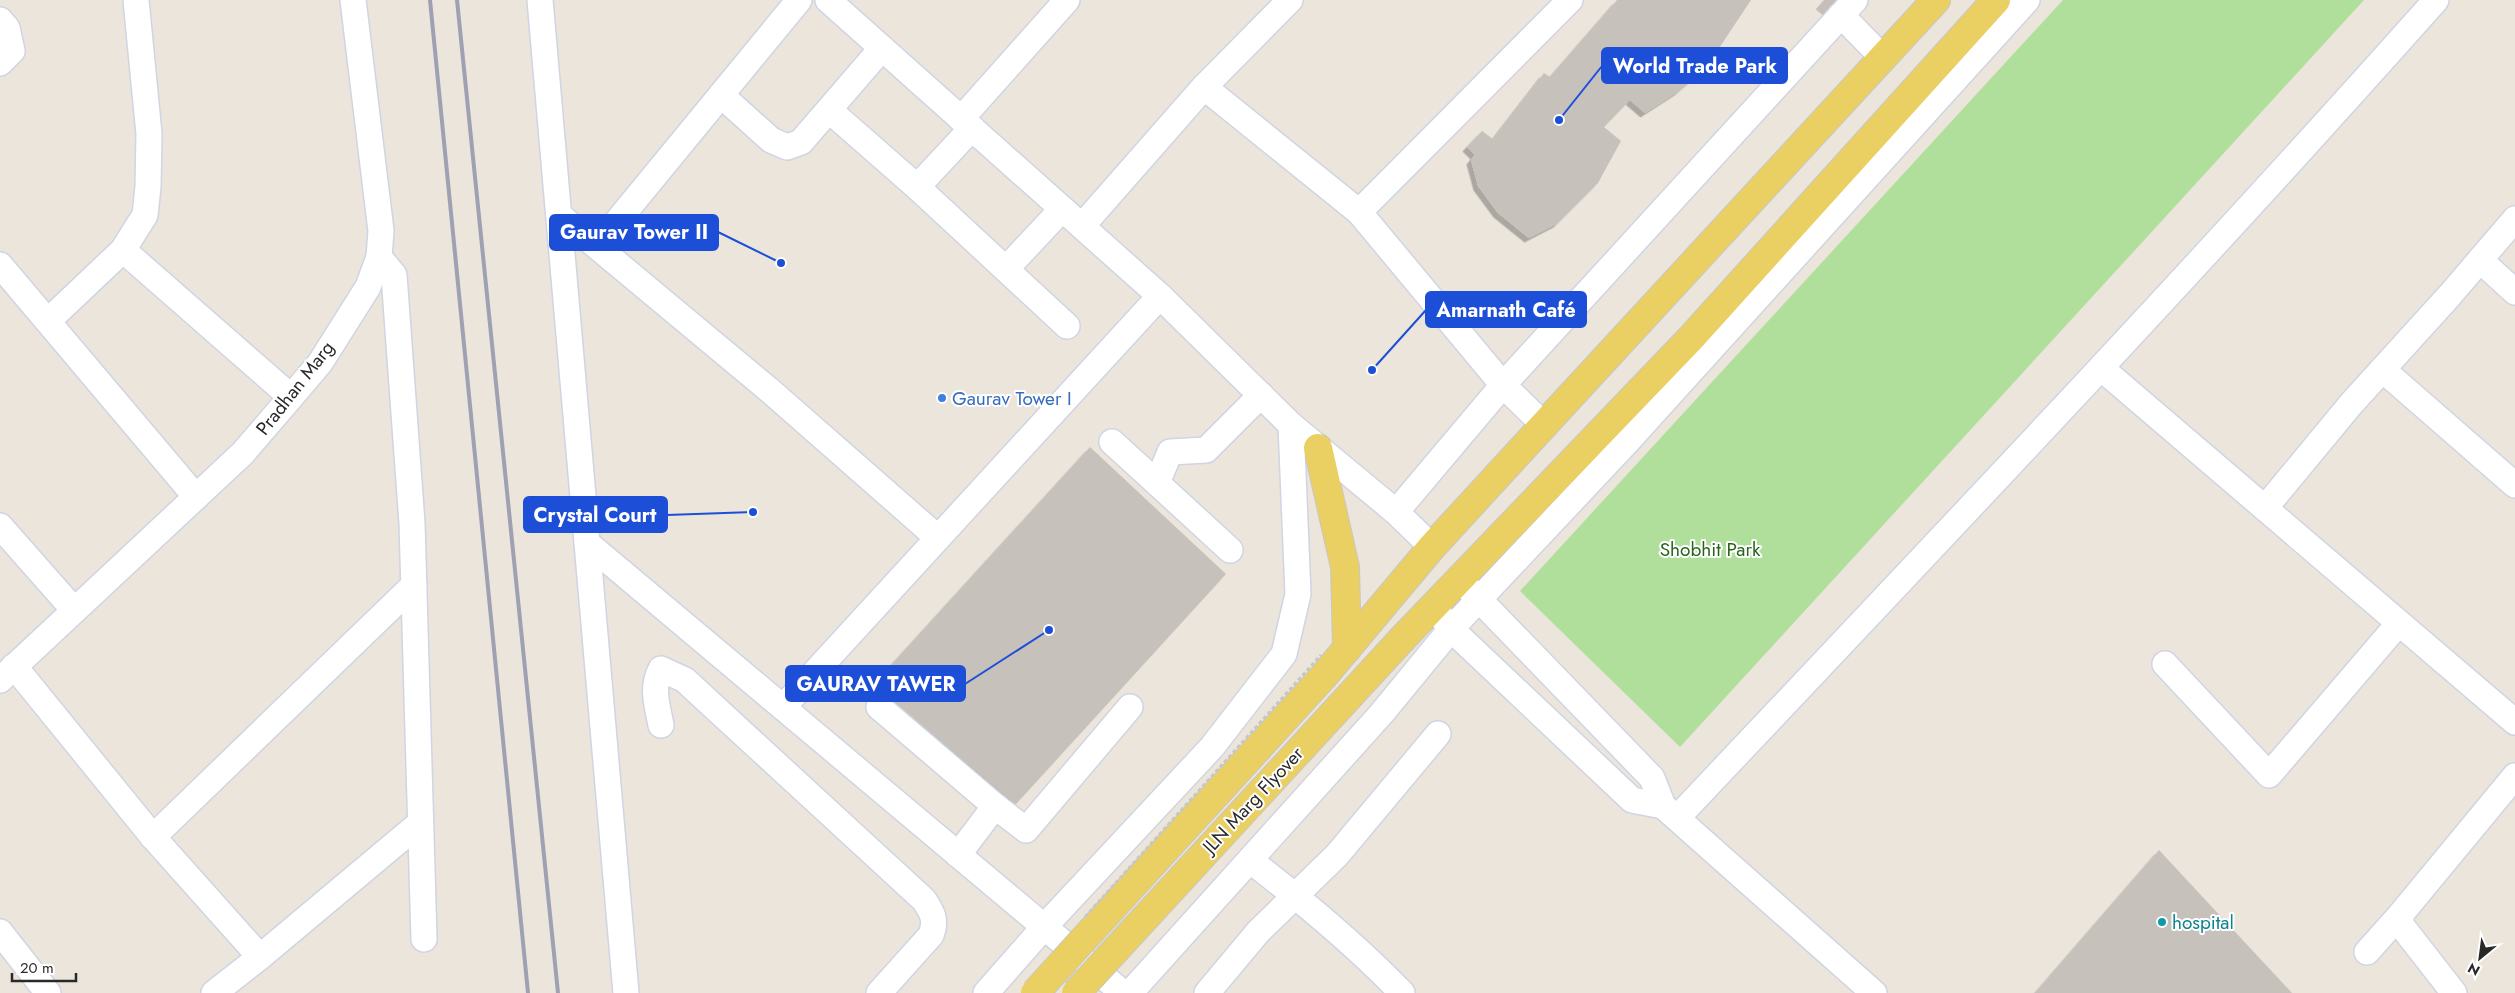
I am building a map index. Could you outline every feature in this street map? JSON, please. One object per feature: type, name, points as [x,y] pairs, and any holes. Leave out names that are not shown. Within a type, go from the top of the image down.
[{"type":"main road","name":"JLN Marg Flyover","points":[[1035,993],[1432,547],[1936,0]]},
{"type":"main road","name":"JLN Marg Flyover","points":[[1076,993],[1458,579],[1690,339],[1996,0]]},
{"type":"main road","points":[[1318,448],[1345,567],[1330,660]]},
{"type":"street","points":[[48,321],[123,250],[145,216],[148,187],[149,134],[136,0]]},
{"type":"street","name":"Pradhan Marg","points":[[7,673],[243,453],[320,363],[368,287],[379,257],[381,231],[353,0]]},
{"type":"street","points":[[540,0],[626,993]]},
{"type":"street","points":[[597,246],[799,0]]},
{"type":"street","points":[[828,0],[1160,296],[1291,425],[1396,512],[1432,547]]},
{"type":"street","points":[[916,187],[1067,0]]},
{"type":"street","points":[[1082,226],[1204,87],[1290,0]]},
{"type":"street","points":[[1359,212],[1570,0]]},
{"type":"street","points":[[1130,993],[1382,714],[1451,629],[1633,435],[2027,0]]},
{"type":"street","points":[[1670,812],[2101,368],[2323,128],[2436,0]]},
{"type":"street","points":[[1396,512],[1503,385],[1848,8],[1883,58]]},
{"type":"street","points":[[0,20],[7,28],[12,51],[0,63]]},
{"type":"street","points":[[721,96],[771,140],[787,148],[801,142],[882,48]]},
{"type":"street","points":[[1204,87],[1359,212],[1503,385],[1544,424]]},
{"type":"street","points":[[829,110],[1067,326]]},
{"type":"street","points":[[1006,269],[1062,209]]},
{"type":"street","points":[[559,215],[768,389],[938,538]]},
{"type":"street","points":[[2265,508],[2382,370],[2515,219]]},
{"type":"street","points":[[123,250],[291,397]]},
{"type":"street","points":[[379,257],[394,275],[412,522],[424,939]]},
{"type":"street","points":[[2480,260],[2515,292]]},
{"type":"street","points":[[0,265],[196,497]]},
{"type":"street","points":[[783,707],[1160,296]]},
{"type":"street","points":[[2101,368],[2515,722]]},
{"type":"street","points":[[2382,370],[2515,485]]},
{"type":"street","points":[[1157,483],[1170,452],[1206,450],[1261,395]]},
{"type":"street","points":[[986,993],[1044,927],[1212,747],[1284,654],[1298,594],[1291,425]]},
{"type":"street","points":[[1112,442],[1230,550]]},
{"type":"street","points":[[0,526],[74,610]]},
{"type":"street","points":[[587,542],[1123,993]]},
{"type":"street","points":[[1458,579],[1652,778],[1670,812],[1874,993]]},
{"type":"street","points":[[153,837],[414,586]]},
{"type":"street","points":[[1431,608],[1632,800],[1670,812]]},
{"type":"street","points":[[2165,664],[2269,775],[2399,623]]},
{"type":"street","points":[[661,725],[655,689],[656,678],[661,669],[685,680],[924,900],[934,915],[934,927],[931,935],[879,993]]},
{"type":"street","points":[[7,673],[260,957]]},
{"type":"street","points":[[880,708],[1026,830],[1130,708]]},
{"type":"street","points":[[1207,993],[1258,932],[1337,856],[1438,734]]},
{"type":"street","points":[[2367,952],[2511,789]]},
{"type":"street","points":[[958,855],[995,806]]},
{"type":"street","points":[[214,993],[260,957],[420,823]]},
{"type":"street","points":[[1250,861],[1296,896],[1367,957],[1402,993]]},
{"type":"street","points":[[2400,914],[2401,925],[2454,993]]},
{"type":"street","points":[[2,939],[48,993]]},
{"type":"path","points":[[1079,923],[1330,660]]},
{"type":"green space","name":"Shobhit Park","points":[[2063,0],[2364,0],[1680,747],[1520,591]]},
{"type":"building","points":[[1617,0],[1751,0],[1706,68],[1679,91],[1645,113],[1630,100],[1604,127],[1621,141],[1598,183],[1558,223],[1529,238],[1498,213],[1478,186],[1471,160],[1475,155],[1467,147],[1482,131],[1493,139],[1544,73],[1550,77]]},
{"type":"building","points":[[1090,447],[1226,574],[1016,804],[888,696],[872,686]]},
{"type":"building","name":"hospital","points":[[2159,850],[2292,993],[2035,993]]},
{"type":"tunnel","points":[[1824,0],[1841,15]]},
{"type":"railway","points":[[430,0],[528,993]]},
{"type":"railway","points":[[457,0],[558,993]]},
{"type":"place","name":"World Trade Park","points":[[1559,120]]},
{"type":"place","name":"Gaurav Tower II","points":[[781,263]]},
{"type":"place","name":"Amarnath Café","points":[[1372,370]]},
{"type":"place","name":"Gaurav Tower I","points":[[942,398]]},
{"type":"place","name":"Crystal Court","points":[[753,512]]},
{"type":"place","name":"GAURAV TAWER","points":[[1049,630]]},
{"type":"place","name":"hospital","points":[[2162,922]]}]
